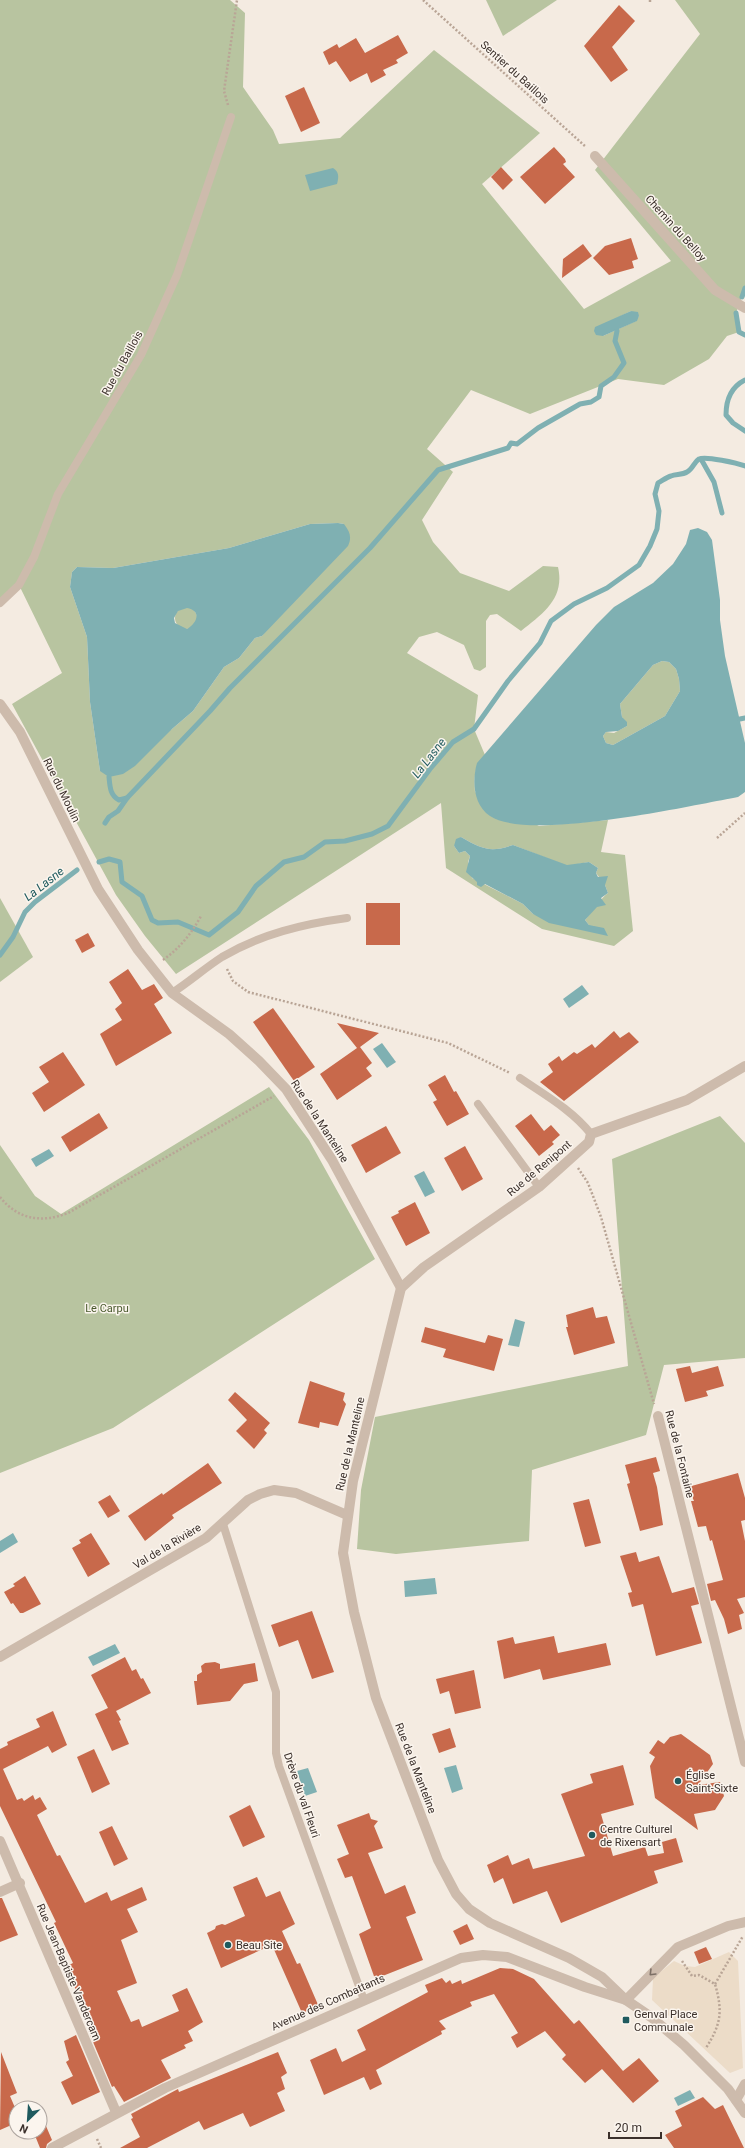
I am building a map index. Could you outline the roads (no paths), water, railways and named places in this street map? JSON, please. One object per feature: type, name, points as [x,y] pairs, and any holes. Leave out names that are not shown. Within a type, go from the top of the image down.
[{"type":"street","name":"Chemin du Belloy","points":[[596,156],[715,290],[745,308]]},
{"type":"street","name":"Rue du Moulin","points":[[0,704],[20,732],[98,889]]},
{"type":"street","name":"Rue de la Manteline","points":[[98,889],[151,969],[172,993],[229,1034],[259,1061],[286,1089],[332,1160],[401,1288],[367,1421],[347,1515],[343,1553],[354,1612],[376,1698],[438,1860],[456,1894],[469,1909],[490,1923],[569,1958],[602,1977],[626,2000]]},
{"type":"street","points":[[591,1134],[686,1100],[745,1066]]},
{"type":"street","name":"Rue de Renipont","points":[[401,1288],[424,1267],[539,1187],[572,1159],[589,1142],[591,1134]]},
{"type":"street","name":"Rue de la Fontaine","points":[[658,1416],[745,1762]]},
{"type":"street","name":"Val de la Rivière","points":[[0,1656],[206,1538],[248,1500],[260,1494],[274,1490],[296,1493],[347,1515]]},
{"type":"street","name":"Rue Jean-Baptiste Vandercam","points":[[0,1841],[20,1883],[82,2034],[116,2112]]},
{"type":"street","points":[[0,1892],[20,1883]]},
{"type":"street","points":[[745,1922],[728,1926],[678,1947],[626,2000],[651,2017],[698,2060],[736,2100],[745,2113]]},
{"type":"street","name":"Avenue des Combattants","points":[[52,2148],[116,2112],[165,2088],[442,1965],[461,1958],[483,1955],[507,1956],[585,1987],[626,2000]]},
{"type":"street","points":[[736,2100],[745,2084]]},
{"type":"lane","name":"Rue du Baillois","points":[[0,603],[22,579],[34,557],[58,494],[142,355],[177,275],[231,117]]},
{"type":"lane","points":[[172,993],[222,958],[264,937],[306,924],[347,918]]},
{"type":"lane","points":[[520,1078],[560,1105],[591,1134]]},
{"type":"lane","points":[[478,1104],[539,1187]]},
{"type":"lane","name":"Drève du val Fleuri","points":[[223,1524],[276,1692],[278,1706],[276,1753],[279,1766],[364,2000]]},
{"type":"water","points":[[333,168],[338,174],[337,184],[310,191],[305,175]]},
{"type":"water","points":[[631,311],[638,312],[639,316],[637,321],[603,336],[596,335],[594,331],[595,327]]},
{"type":"water","points":[[310,524],[344,524],[350,535],[348,546],[262,636],[255,638],[239,658],[224,667],[193,711],[172,729],[135,766],[123,774],[109,777],[100,771],[90,702],[87,637],[70,587],[72,572],[77,567],[113,568],[229,548]],"holes":[[[187,608],[196,614],[195,621],[187,629],[175,623],[174,618],[178,611]]]},
{"type":"water","points":[[698,528],[707,532],[712,540],[720,600],[720,620],[725,656],[745,743],[745,792],[738,797],[648,814],[572,824],[538,825],[510,823],[490,816],[480,805],[475,792],[474,784],[477,763],[596,625],[614,607],[653,583],[673,564],[686,544],[690,530]],"holes":[[[662,661],[669,662],[676,669],[680,691],[665,716],[613,745],[606,743],[603,736],[606,732],[618,731],[627,726],[627,722],[622,717],[620,704],[653,665]]]},
{"type":"water","points":[[461,837],[481,847],[498,849],[513,845],[567,865],[589,862],[598,868],[596,873],[598,877],[608,876],[605,885],[608,893],[601,898],[606,905],[597,907],[585,920],[589,925],[604,928],[608,936],[549,923],[533,914],[523,904],[485,884],[481,887],[477,885],[477,882],[466,872],[470,856],[465,851],[459,853],[454,846],[456,839]]},
{"type":"water","points":[[582,985],[589,994],[569,1008],[563,999]]},
{"type":"water","points":[[382,1043],[396,1062],[387,1068],[373,1049]]},
{"type":"water","points":[[49,1149],[54,1156],[36,1167],[31,1159]]},
{"type":"water","points":[[424,1171],[435,1192],[425,1197],[414,1176]]},
{"type":"water","points":[[515,1319],[525,1322],[519,1347],[508,1345]]},
{"type":"water","points":[[13,1533],[18,1542],[0,1553],[0,1541]]},
{"type":"water","points":[[435,1578],[437,1594],[405,1597],[404,1581]]},
{"type":"water","points":[[115,1644],[120,1653],[93,1666],[88,1657]]},
{"type":"water","points":[[456,1765],[463,1789],[452,1793],[444,1768]]},
{"type":"water","points":[[308,1768],[317,1792],[305,1796],[297,1771]]},
{"type":"water","points":[[690,2090],[695,2098],[678,2106],[674,2098]]},
{"type":"waterway","name":"La Lasne","points":[[742,297],[745,288]]},
{"type":"waterway","name":"La Lasne","points":[[736,313],[739,332],[745,335]]},
{"type":"waterway","points":[[105,823],[109,817],[118,811],[127,798],[230,688],[370,548],[438,470],[508,448],[511,443],[517,444],[538,428],[580,404],[591,402],[599,397],[601,386],[614,377],[624,363],[615,341],[617,331]]},
{"type":"waterway","name":"La Lasne","points":[[745,380],[736,386],[730,394],[726,415],[733,423],[745,431]]},
{"type":"waterway","name":"La Lasne","points":[[99,862],[109,859],[120,862],[122,882],[142,896],[152,920],[158,923],[178,922],[209,935],[238,912],[256,886],[284,862],[304,857],[325,842],[345,841],[372,834],[388,826],[430,769],[453,742],[474,729],[508,681],[540,643],[551,621],[574,604],[607,588],[639,565],[650,546],[657,529],[659,511],[655,494],[658,483],[669,477],[687,472],[699,459],[703,458],[715,459],[745,466]]},
{"type":"waterway","points":[[701,459],[714,482],[722,513]]},
{"type":"waterway","points":[[740,719],[745,718]]},
{"type":"waterway","points":[[109,777],[111,790],[114,796],[119,800],[127,798]]},
{"type":"waterway","name":"La Lasne","points":[[0,955],[13,937],[25,912],[35,902],[77,870]]},
{"type":"place","name":"Église Saint-Sixte","points":[[678,1781]]},
{"type":"place","name":"Centre Culturel de Rixensart","points":[[592,1835]]},
{"type":"place","name":"Beau Site","points":[[228,1945]]},
{"type":"place","name":"Genval Place Communale","points":[[626,2020]]},
{"type":"park label","name":"Le Carpu","points":[[107,1308]]}]
